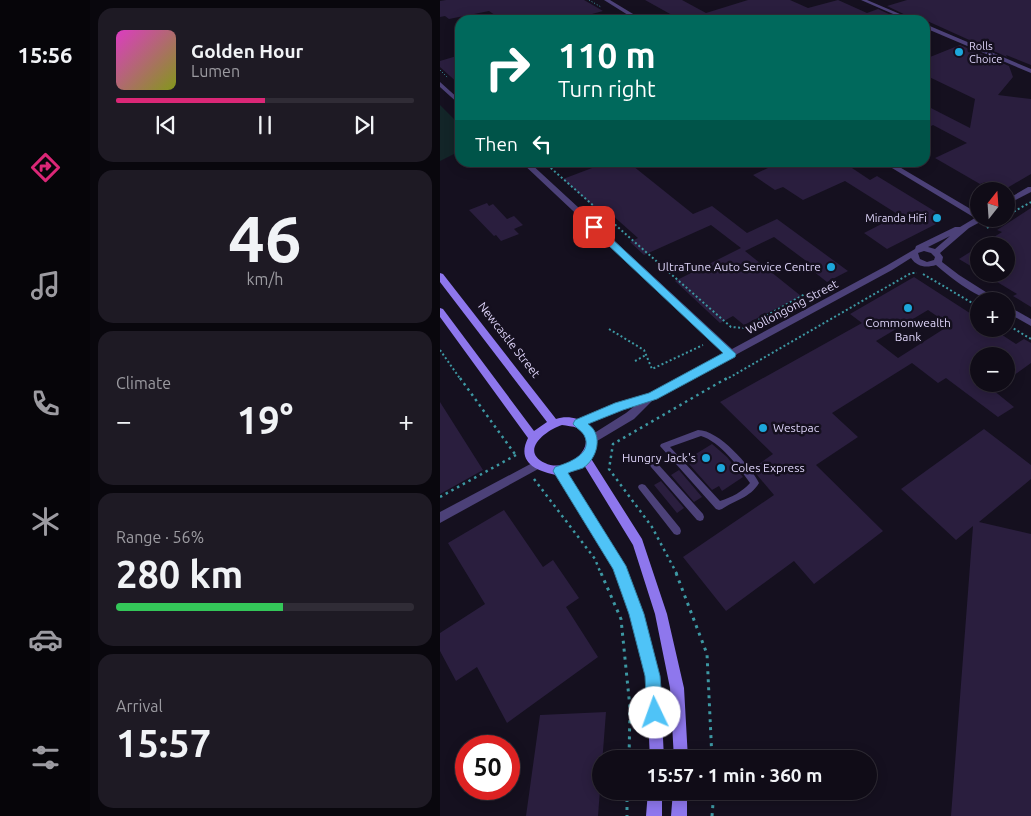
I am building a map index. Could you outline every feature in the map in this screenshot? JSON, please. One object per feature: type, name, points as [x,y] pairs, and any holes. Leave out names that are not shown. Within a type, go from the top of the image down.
[{"type":"main road","name":"Newcastle Street","points":[[440,276],[554,423]]},
{"type":"main road","points":[[440,310],[533,438]]},
{"type":"main road","points":[[571,421],[588,430],[592,440],[591,449],[578,464],[560,471],[531,467],[529,447],[533,438],[541,428],[554,423],[571,421]]},
{"type":"main road","points":[[585,458],[638,543],[661,614],[677,688],[680,750]]},
{"type":"main road","points":[[560,471],[619,566],[636,614],[653,676],[657,750]]},
{"type":"main road","points":[[654,816],[655,800]]},
{"type":"main road","points":[[679,816],[680,800]]},
{"type":"street","points":[[606,0],[632,15]]},
{"type":"street","points":[[863,0],[899,15]]},
{"type":"street","points":[[930,28],[1031,71]]},
{"type":"street","points":[[440,84],[455,98]]},
{"type":"street","points":[[529,167],[731,354]]},
{"type":"street","points":[[894,167],[970,213]]},
{"type":"street","points":[[1015,198],[1031,189]]},
{"type":"street","name":"Wollongong Street","points":[[936,252],[970,224]]},
{"type":"street","name":"Wollongong Street","points":[[579,424],[619,406],[653,396],[890,268],[949,232],[966,226]]},
{"type":"street","points":[[933,263],[939,257],[936,252],[928,249],[915,251],[914,258],[918,262],[933,263],[981,292]]},
{"type":"street","name":"Wollongong Street","points":[[890,268],[918,262]]},
{"type":"street","points":[[1015,313],[1031,323]]},
{"type":"street","name":"Wollongong Street","points":[[592,440],[630,416],[653,396]]},
{"type":"street","points":[[440,518],[531,467]]},
{"type":"lane","points":[[695,434],[706,434],[716,439],[755,483],[749,490],[734,500],[720,505],[664,446],[695,434]]},
{"type":"lane","points":[[654,465],[700,518]]},
{"type":"lane","points":[[642,487],[677,531]]},
{"type":"path","points":[[550,167],[731,327],[744,328],[805,294],[822,292]]},
{"type":"path","points":[[1015,211],[1031,202]]},
{"type":"path","points":[[1015,329],[1031,339]]},
{"type":"path","points":[[609,330],[644,350],[650,368],[655,369],[703,344]]},
{"type":"path","points":[[440,350],[516,455],[531,467],[595,559],[621,619],[630,708],[628,750]]},
{"type":"path","points":[[635,361],[646,355]]},
{"type":"path","points":[[440,497],[516,455]]},
{"type":"path","points":[[627,800],[627,816]]},
{"type":"path","points":[[712,816],[713,800]]},
{"type":"shaded area","points":[[440,105],[455,120],[455,154],[440,161]]},
{"type":"building","points":[[584,0],[603,11],[588,15],[495,15],[489,11],[469,15],[455,15],[455,18],[449,19],[445,16],[440,17],[440,1]]},
{"type":"building","points":[[645,0],[682,0],[706,13],[748,0],[790,0],[808,8],[838,0],[867,13],[878,9],[891,15],[672,15]]},
{"type":"building","points":[[907,0],[1031,0],[1031,65],[1006,55],[1007,57],[930,22],[930,15],[906,15],[887,6]]},
{"type":"building","points":[[960,45],[1009,66],[1013,77],[998,95],[1031,99],[1031,174],[1015,183],[977,182],[935,158],[967,143],[933,125],[930,126],[930,108],[970,128],[975,99],[930,77],[930,57]]},
{"type":"building","points":[[455,56],[455,80],[440,67],[440,61]]},
{"type":"building","points":[[595,167],[634,167],[693,214],[712,206],[747,233],[777,219],[848,271],[827,282],[813,271],[817,269],[774,237],[745,251],[801,296],[744,325],[733,316],[720,323],[675,281],[741,248],[711,225],[644,255],[630,242],[638,238],[602,206],[595,208],[563,179]]},
{"type":"building","points":[[766,167],[850,167],[870,180],[877,176],[936,212],[942,218],[936,224],[887,249],[864,233],[899,215],[845,181],[803,200],[783,187],[775,190],[753,175],[768,168]]},
{"type":"building","points":[[487,203],[489,206],[493,204],[507,219],[514,216],[523,225],[514,229],[519,234],[501,241],[469,210]]},
{"type":"building","points":[[1031,208],[1031,307],[1015,297],[1017,294],[997,282],[1015,282],[1015,237],[994,237],[1002,232],[997,230],[1000,228],[1015,228],[1015,218]]},
{"type":"building","points":[[970,252],[970,266],[959,259]]},
{"type":"building","points":[[914,277],[970,313],[970,337],[1005,337],[1016,344],[1024,339],[1031,343],[1031,363],[1015,375],[1015,347],[970,347],[970,392],[995,392],[1014,407],[998,417],[946,378],[938,383],[912,363],[832,413],[858,437],[816,465],[883,531],[814,584],[794,561],[726,611],[683,557],[774,495],[752,469],[773,454],[720,402],[862,323],[850,314]],"holes":[[[928,310],[950,325],[898,358],[876,341]]]},
{"type":"building","points":[[440,402],[483,470],[440,494]]},
{"type":"building","points":[[984,429],[1031,465],[1031,479],[979,522],[1031,534],[1031,816],[951,816],[973,526],[956,540],[901,489]]},
{"type":"building","name":"Coles Express","points":[[712,444],[727,457],[743,477],[722,491],[719,486],[712,490],[689,464],[695,460],[691,457]]},
{"type":"building","points":[[679,470],[702,497],[694,502],[671,475]]},
{"type":"building","points":[[661,481],[684,508],[677,513],[654,485]]},
{"type":"building","points":[[504,510],[543,567],[553,560],[579,598],[566,607],[598,657],[507,723],[477,667],[456,681],[440,651],[440,633],[485,604],[448,543]]},
{"type":"building","points":[[606,712],[603,750],[592,750],[592,800],[599,800],[598,816],[526,816],[540,715]]},
{"type":"place","name":"Rolls Choice","points":[[959,52]]},
{"type":"place","name":"Miranda HiFi","points":[[937,218]]},
{"type":"place","name":"UltraTune Auto Service Centre","points":[[831,267]]},
{"type":"place","name":"Commonwealth Bank","points":[[908,308]]},
{"type":"place","name":"Westpac","points":[[763,428]]},
{"type":"place","name":"Hungry Jack's","points":[[706,458]]},
{"type":"place","name":"Coles Express","points":[[721,468]]},
{"type":"route","points":[[594,227],[731,354],[653,396],[619,406],[579,424],[588,430],[592,440],[591,449],[578,464],[560,471],[619,566],[636,614],[653,676],[655,713]]}]
